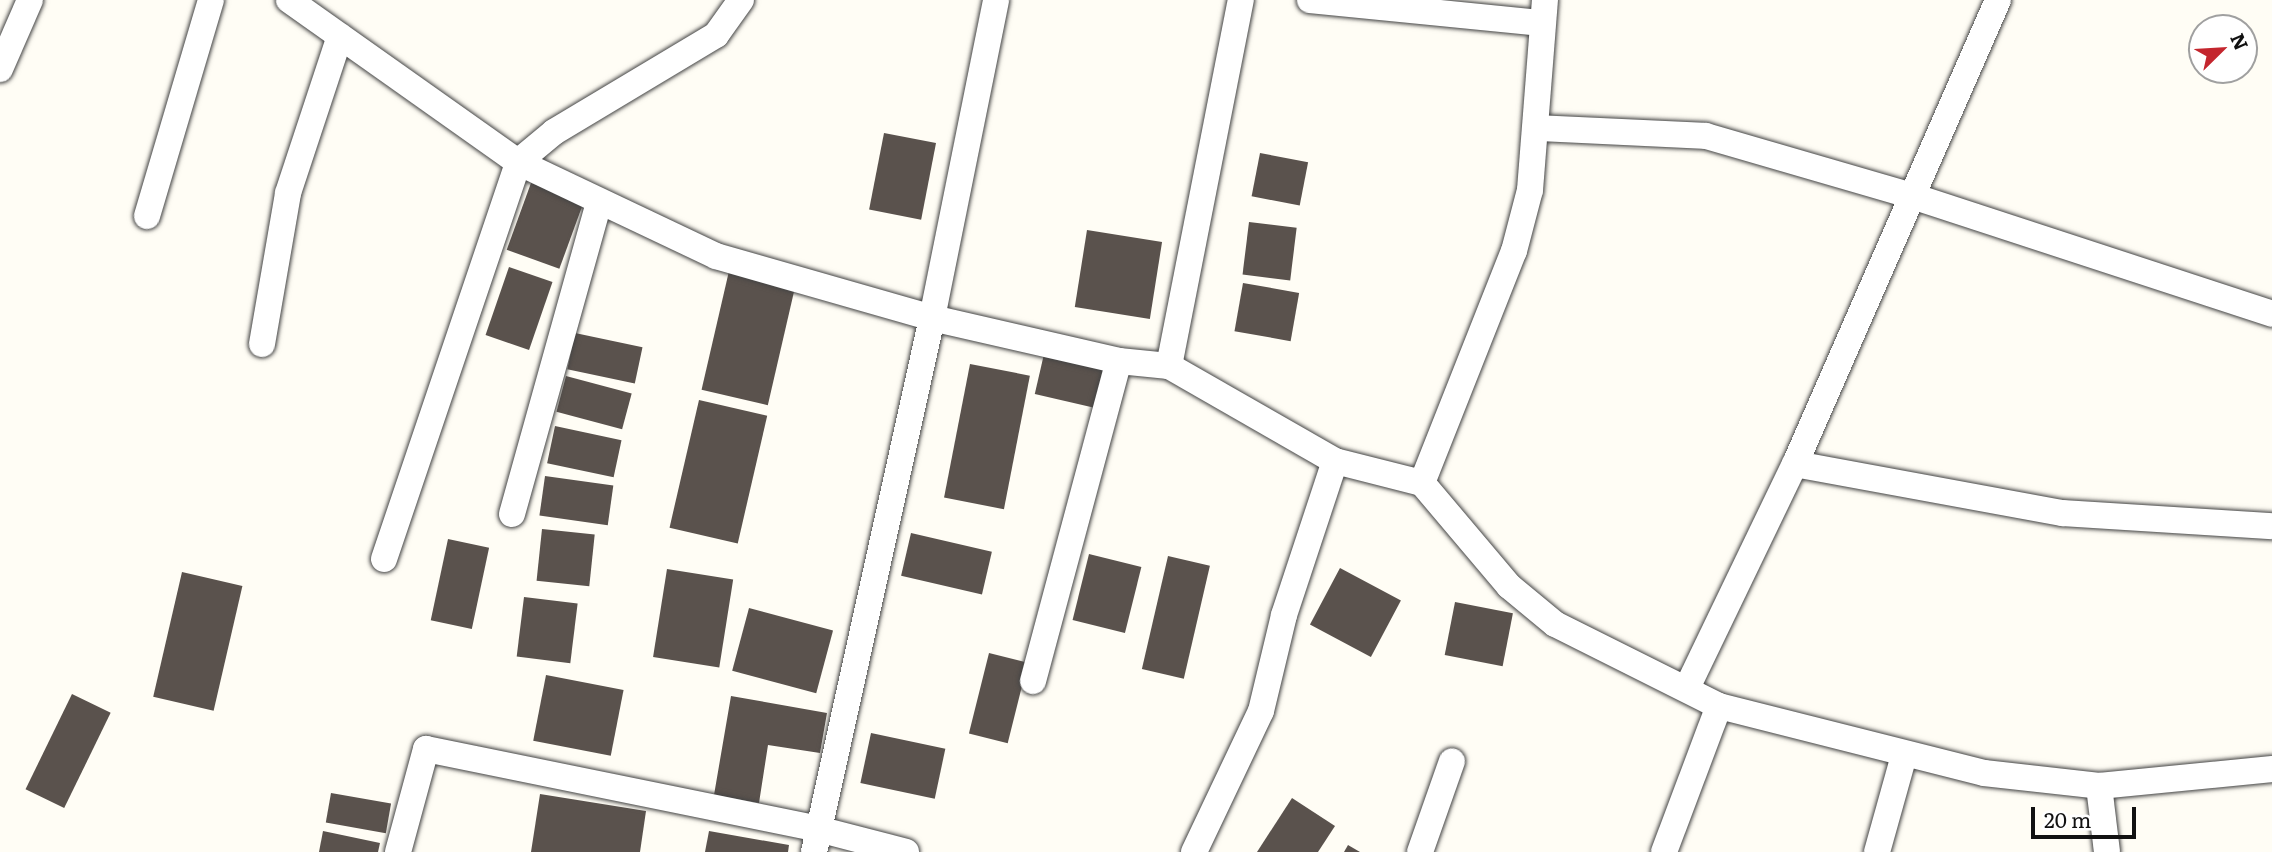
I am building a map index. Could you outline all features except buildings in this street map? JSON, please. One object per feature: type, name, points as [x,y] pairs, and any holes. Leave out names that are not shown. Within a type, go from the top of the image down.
[{"type":"street","points":[[0,69],[30,0]]},
{"type":"street","points":[[146,216],[211,0]]},
{"type":"street","points":[[289,0],[518,162],[598,203],[716,256],[932,318],[1119,361],[1170,366],[1335,461],[1422,483],[1509,586],[1555,624],[1719,706],[1904,755],[1984,773],[2099,786],[2272,769]]},
{"type":"street","points":[[384,559],[518,162],[554,132],[716,35],[741,0]]},
{"type":"street","points":[[816,840],[932,318],[996,0]]},
{"type":"street","points":[[1170,366],[1241,0]]},
{"type":"street","points":[[1310,0],[1544,11],[1537,128],[1530,190],[1514,251],[1422,483]]},
{"type":"street","points":[[1687,688],[1795,464],[1998,0]]},
{"type":"street","points":[[262,344],[288,193],[340,36]]},
{"type":"street","points":[[1537,128],[1706,136],[1912,196],[2272,314]]},
{"type":"street","points":[[512,514],[598,203]]},
{"type":"street","points":[[1032,681],[1119,361]]},
{"type":"street","points":[[1194,852],[1261,711],[1284,615],[1335,461]]},
{"type":"street","points":[[1795,464],[2063,513],[2272,526]]},
{"type":"street","points":[[1664,852],[1719,706]]},
{"type":"street","points":[[398,852],[426,749],[816,840],[906,852]]},
{"type":"street","points":[[1877,852],[1904,755]]},
{"type":"street","points":[[1420,852],[1452,761]]},
{"type":"street","points":[[2099,786],[2106,852]]}]
